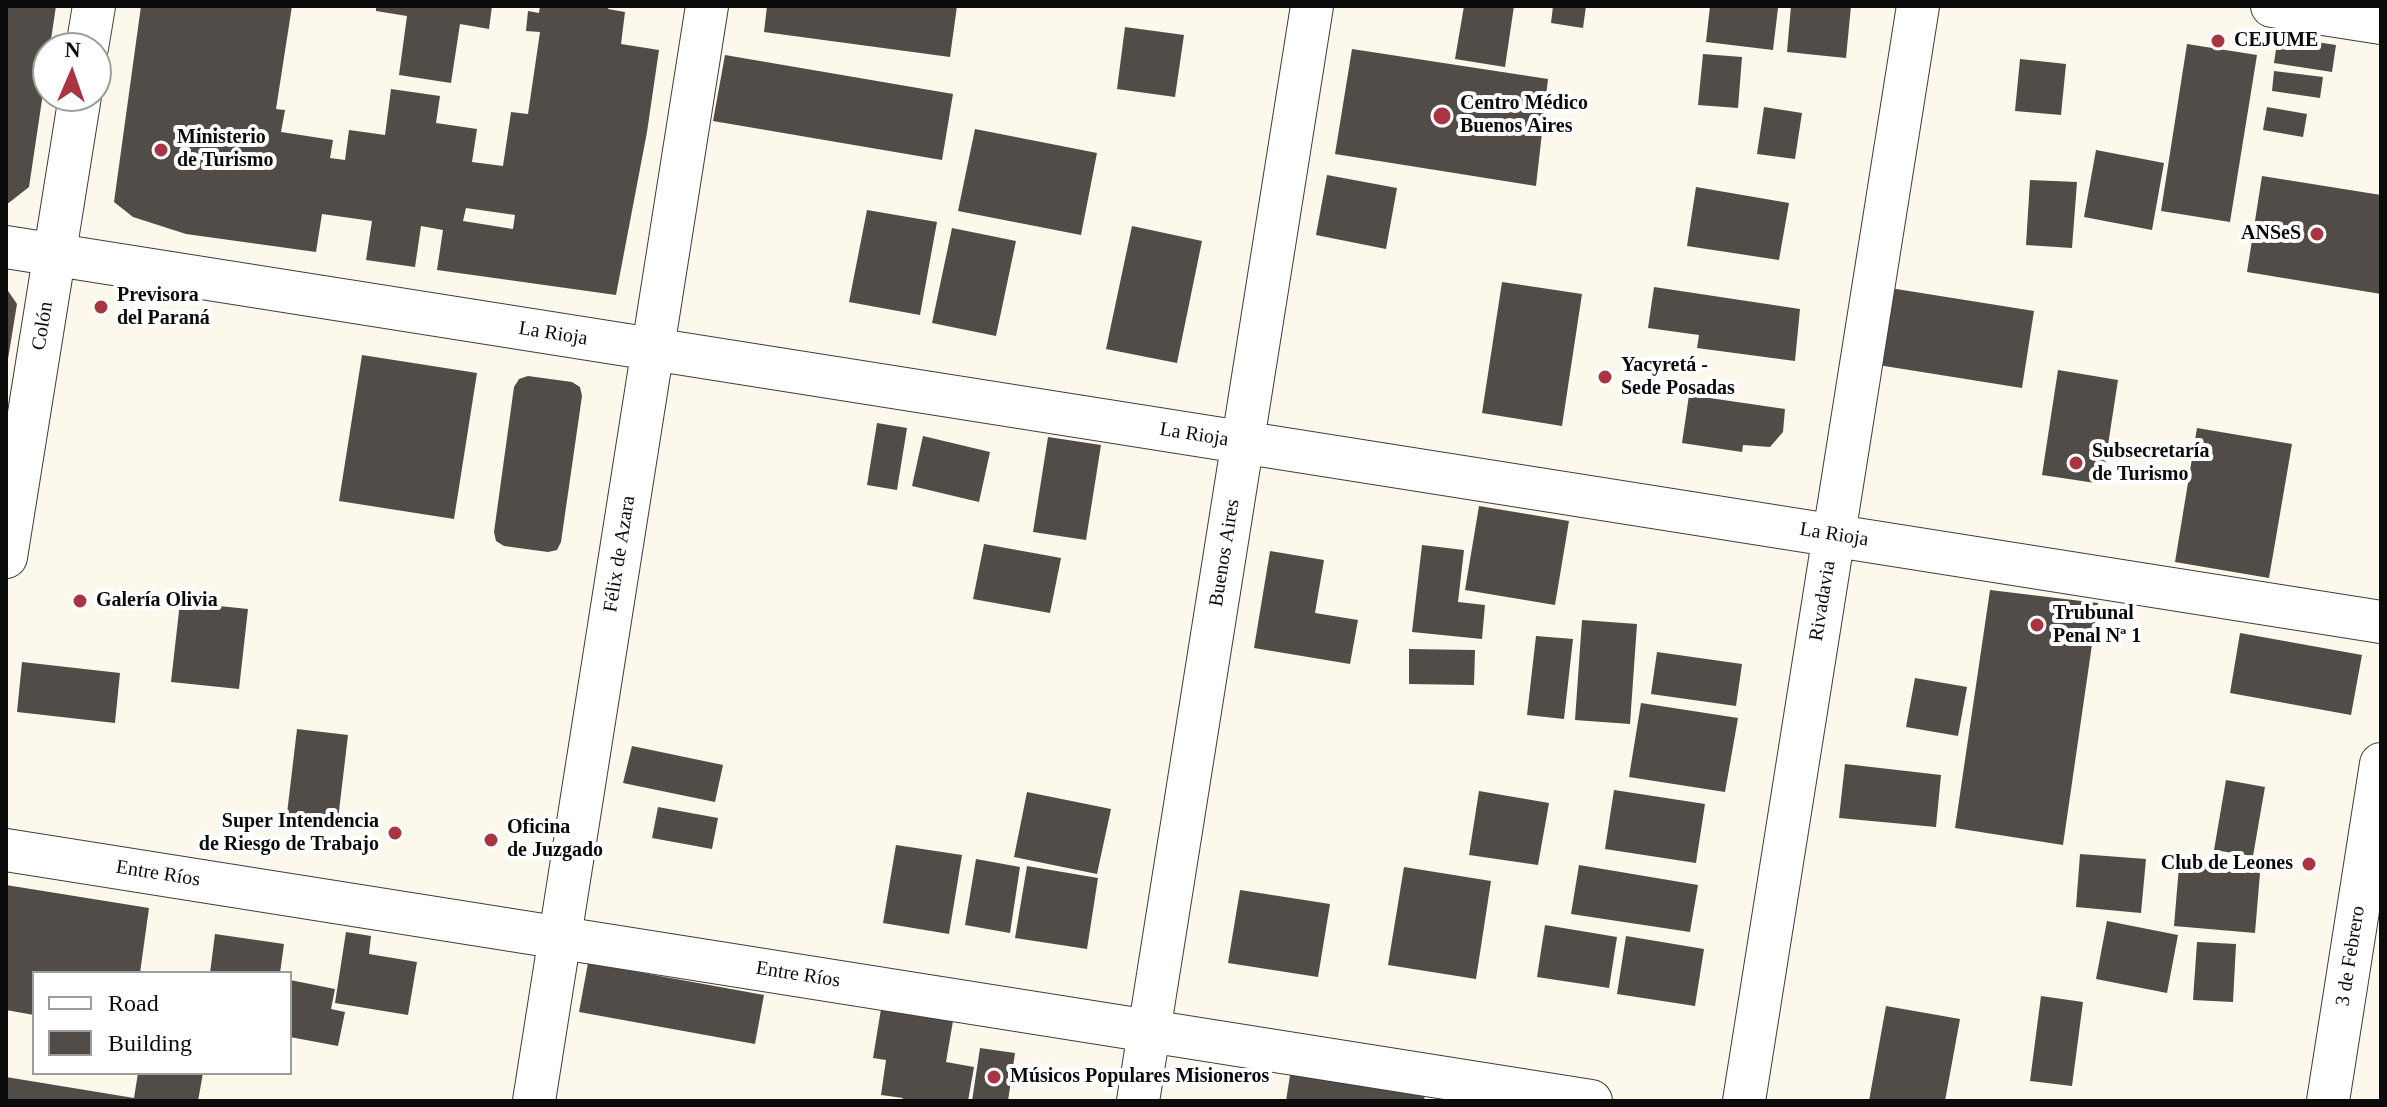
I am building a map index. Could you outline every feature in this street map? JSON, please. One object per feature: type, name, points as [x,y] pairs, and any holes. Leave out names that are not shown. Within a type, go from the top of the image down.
[{"type":"street","points":[[90,32],[94,6]]},
{"type":"street","name":"Félix de Azara","points":[[534,1101],[707,6]]},
{"type":"street","name":"Buenos Aires","points":[[1138,1101],[1312,6]]},
{"type":"street","name":"Rivadavia","points":[[1744,1101],[1918,6]]},
{"type":"street","points":[[2272,6],[2381,23]]},
{"type":"street","name":"Colón","points":[[6,557],[77,112]]},
{"type":"street","name":"La Rioja","points":[[6,247],[2381,622]]},
{"type":"street","name":"3 de Febrero","points":[[2328,1101],[2381,764]]},
{"type":"street","name":"Entre Ríos","points":[[6,850],[1591,1101]]},
{"type":"building","points":[[6,6],[56,6],[52,32],[32,32],[32,112],[40,112],[29,187],[6,205]]},
{"type":"building","points":[[141,6],[292,6],[276,109],[285,110],[281,132],[333,140],[330,158],[345,160],[349,130],[385,135],[391,89],[440,96],[436,123],[477,129],[472,162],[503,166],[511,112],[528,114],[540,32],[526,31],[528,11],[539,13],[540,6],[609,6],[608,9],[625,12],[621,44],[659,50],[616,295],[437,270],[443,230],[421,226],[415,267],[366,260],[372,221],[322,214],[316,252],[186,234],[133,217],[114,202]],"holes":[[[466,208],[515,215],[513,229],[463,221]]]},
{"type":"building","points":[[376,6],[492,6],[489,29],[460,24],[451,83],[399,75],[407,16],[376,11]]},
{"type":"building","points":[[767,6],[957,6],[950,57],[764,32]]},
{"type":"building","points":[[1464,6],[1514,6],[1505,67],[1455,59]]},
{"type":"building","points":[[1553,6],[1586,6],[1583,28],[1551,23]]},
{"type":"building","points":[[1710,6],[1778,8],[1773,50],[1706,42]]},
{"type":"building","points":[[1791,6],[1851,6],[1846,58],[1787,52]]},
{"type":"building","points":[[1125,27],[1184,35],[1175,97],[1117,89]]},
{"type":"building","points":[[2278,36],[2336,45],[2332,72],[2274,63]]},
{"type":"building","points":[[2187,44],[2257,55],[2230,222],[2161,211]]},
{"type":"building","name":"Centro Médico Buenos Aires","points":[[1352,49],[1548,79],[1536,186],[1335,154]]},
{"type":"building","points":[[1703,54],[1742,57],[1738,108],[1698,105]]},
{"type":"building","points":[[725,55],[953,94],[942,160],[713,121]]},
{"type":"building","points":[[2020,59],[2066,64],[2061,115],[2015,111]]},
{"type":"building","points":[[2274,71],[2323,77],[2320,98],[2272,91]]},
{"type":"building","points":[[1764,107],[1802,113],[1795,159],[1757,154]]},
{"type":"building","points":[[2267,107],[2307,114],[2303,137],[2263,130]]},
{"type":"building","points":[[975,129],[1097,153],[1081,235],[958,211]]},
{"type":"building","points":[[2096,150],[2164,163],[2152,230],[2084,217]]},
{"type":"building","points":[[1327,175],[1397,188],[1386,249],[1316,235]]},
{"type":"building","name":"ANSeS","points":[[2262,176],[2381,195],[2381,294],[2247,272]]},
{"type":"building","points":[[2030,180],[2077,182],[2072,248],[2026,245]]},
{"type":"building","points":[[1696,187],[1789,203],[1779,260],[1687,246]]},
{"type":"building","points":[[867,210],[937,222],[920,315],[849,302]]},
{"type":"building","points":[[1132,226],[1202,241],[1177,363],[1106,349]]},
{"type":"building","points":[[952,228],[1016,241],[996,336],[932,323]]},
{"type":"building","points":[[1502,282],[1582,294],[1562,426],[1482,413]]},
{"type":"building","points":[[1654,287],[1800,309],[1795,361],[1697,348],[1699,335],[1648,328]]},
{"type":"building","points":[[6,288],[17,304],[8,359],[6,359]]},
{"type":"building","points":[[1890,288],[2034,311],[2022,388],[1878,365]]},
{"type":"building","points":[[362,355],[477,373],[454,519],[339,501]]},
{"type":"building","points":[[2058,370],[2118,380],[2102,484],[2042,475]]},
{"type":"building","points":[[528,376],[572,382],[580,387],[582,396],[561,542],[557,550],[548,552],[504,546],[496,541],[494,532],[514,387],[519,379]]},
{"type":"building","points":[[1689,395],[1785,409],[1783,432],[1770,447],[1743,445],[1742,452],[1682,443]]},
{"type":"building","points":[[877,423],[907,428],[897,490],[867,485]]},
{"type":"building","points":[[2197,428],[2292,444],[2269,578],[2175,562]]},
{"type":"building","points":[[923,436],[990,452],[979,502],[912,486]]},
{"type":"building","points":[[1048,437],[1101,445],[1086,540],[1033,532]]},
{"type":"building","points":[[1479,506],[1569,521],[1555,605],[1465,590]]},
{"type":"building","points":[[984,544],[1061,558],[1050,613],[973,599]]},
{"type":"building","points":[[1422,545],[1464,550],[1458,602],[1485,605],[1482,639],[1412,632]]},
{"type":"building","points":[[1270,551],[1324,560],[1315,613],[1358,620],[1350,664],[1254,648]]},
{"type":"building","points":[[1990,590],[2098,603],[2063,845],[1955,828]]},
{"type":"building","points":[[180,602],[248,609],[239,689],[171,682]]},
{"type":"building","points":[[1582,620],[1637,624],[1630,724],[1575,720]]},
{"type":"building","points":[[2240,633],[2362,655],[2351,715],[2230,693]]},
{"type":"building","points":[[1536,636],[1573,639],[1564,719],[1527,715]]},
{"type":"building","points":[[1409,649],[1475,650],[1474,685],[1409,684]]},
{"type":"building","points":[[1657,652],[1742,664],[1736,706],[1651,694]]},
{"type":"building","points":[[22,662],[120,673],[115,723],[17,712]]},
{"type":"building","points":[[1915,678],[1967,687],[1958,736],[1906,727]]},
{"type":"building","points":[[1641,703],[1738,718],[1725,792],[1629,777]]},
{"type":"building","points":[[297,729],[348,735],[337,828],[286,822]]},
{"type":"building","points":[[632,746],[723,765],[715,802],[623,783]]},
{"type":"building","points":[[1845,764],[1941,775],[1936,827],[1839,818]]},
{"type":"building","points":[[2226,780],[2265,787],[2253,856],[2214,850]]},
{"type":"building","points":[[1614,790],[1705,804],[1696,863],[1605,849]]},
{"type":"building","points":[[1479,791],[1549,803],[1538,865],[1469,855]]},
{"type":"building","points":[[1027,792],[1111,809],[1097,874],[1014,857]]},
{"type":"building","points":[[658,807],[718,818],[712,849],[652,838]]},
{"type":"building","points":[[896,845],[962,855],[949,934],[883,923]]},
{"type":"building","points":[[2080,854],[2146,859],[2141,913],[2076,907]]},
{"type":"building","points":[[976,859],[1020,867],[1010,933],[965,925]]},
{"type":"building","points":[[1579,865],[1698,885],[1690,932],[1571,914]]},
{"type":"building","points":[[1027,866],[1098,878],[1087,949],[1015,938]]},
{"type":"building","points":[[2179,866],[2260,873],[2255,933],[2174,926]]},
{"type":"building","points":[[1404,867],[1491,881],[1476,979],[1388,965]]},
{"type":"building","points":[[6,885],[149,908],[140,971],[32,971],[32,1015],[6,1010]]},
{"type":"building","points":[[1240,890],[1330,904],[1318,977],[1228,963]]},
{"type":"building","points":[[2107,921],[2178,935],[2167,993],[2096,979]]},
{"type":"building","points":[[1545,925],[1617,937],[1609,988],[1537,977]]},
{"type":"building","points":[[346,932],[371,936],[369,954],[417,962],[408,1015],[335,1003]]},
{"type":"building","points":[[215,934],[284,944],[280,971],[210,971]]},
{"type":"building","points":[[1626,936],[1704,949],[1695,1006],[1617,994]]},
{"type":"building","points":[[2197,942],[2236,944],[2233,1002],[2193,1000]]},
{"type":"building","points":[[588,963],[764,995],[755,1044],[579,1012]]},
{"type":"building","points":[[292,980],[335,989],[331,1009],[345,1012],[338,1046],[292,1037]]},
{"type":"building","points":[[2041,996],[2083,1002],[2072,1086],[2030,1081]]},
{"type":"building","points":[[1886,1006],[1960,1019],[1945,1101],[1869,1101]]},
{"type":"building","points":[[881,1009],[953,1021],[946,1062],[974,1067],[968,1101],[902,1101],[903,1098],[881,1095],[886,1060],[873,1058]]},
{"type":"building","name":"Músicos Populares Misioneros","points":[[980,1048],[1015,1053],[1008,1101],[972,1101]]},
{"type":"building","points":[[1291,1069],[1426,1088],[1424,1101],[1286,1101]]},
{"type":"building","points":[[138,1075],[203,1075],[198,1101],[6,1101],[6,1077],[134,1098]]},
{"type":"place","name":"CEJUME","points":[[2218,41]]},
{"type":"place","name":"Centro Médico Buenos Aires","points":[[1442,116]]},
{"type":"place","name":"Ministerio de Turismo","points":[[161,150]]},
{"type":"place","name":"ANSeS","points":[[2317,234]]},
{"type":"place","name":"Previsora del Paraná","points":[[101,307]]},
{"type":"place","name":"Yacyretá - Sede Posadas","points":[[1605,377]]},
{"type":"place","name":"Subsecretaría de Turismo","points":[[2076,463]]},
{"type":"place","name":"Galería Olivia","points":[[80,601]]},
{"type":"place","name":"Trubunal Penal Nª 1","points":[[2037,625]]},
{"type":"place","name":"Super Intendencia de Riesgo de Trabajo","points":[[395,833]]},
{"type":"place","name":"Oficina de Juzgado","points":[[491,840]]},
{"type":"place","name":"Club de Leones","points":[[2309,864]]},
{"type":"place","name":"Músicos Populares Misioneros","points":[[994,1077]]}]
